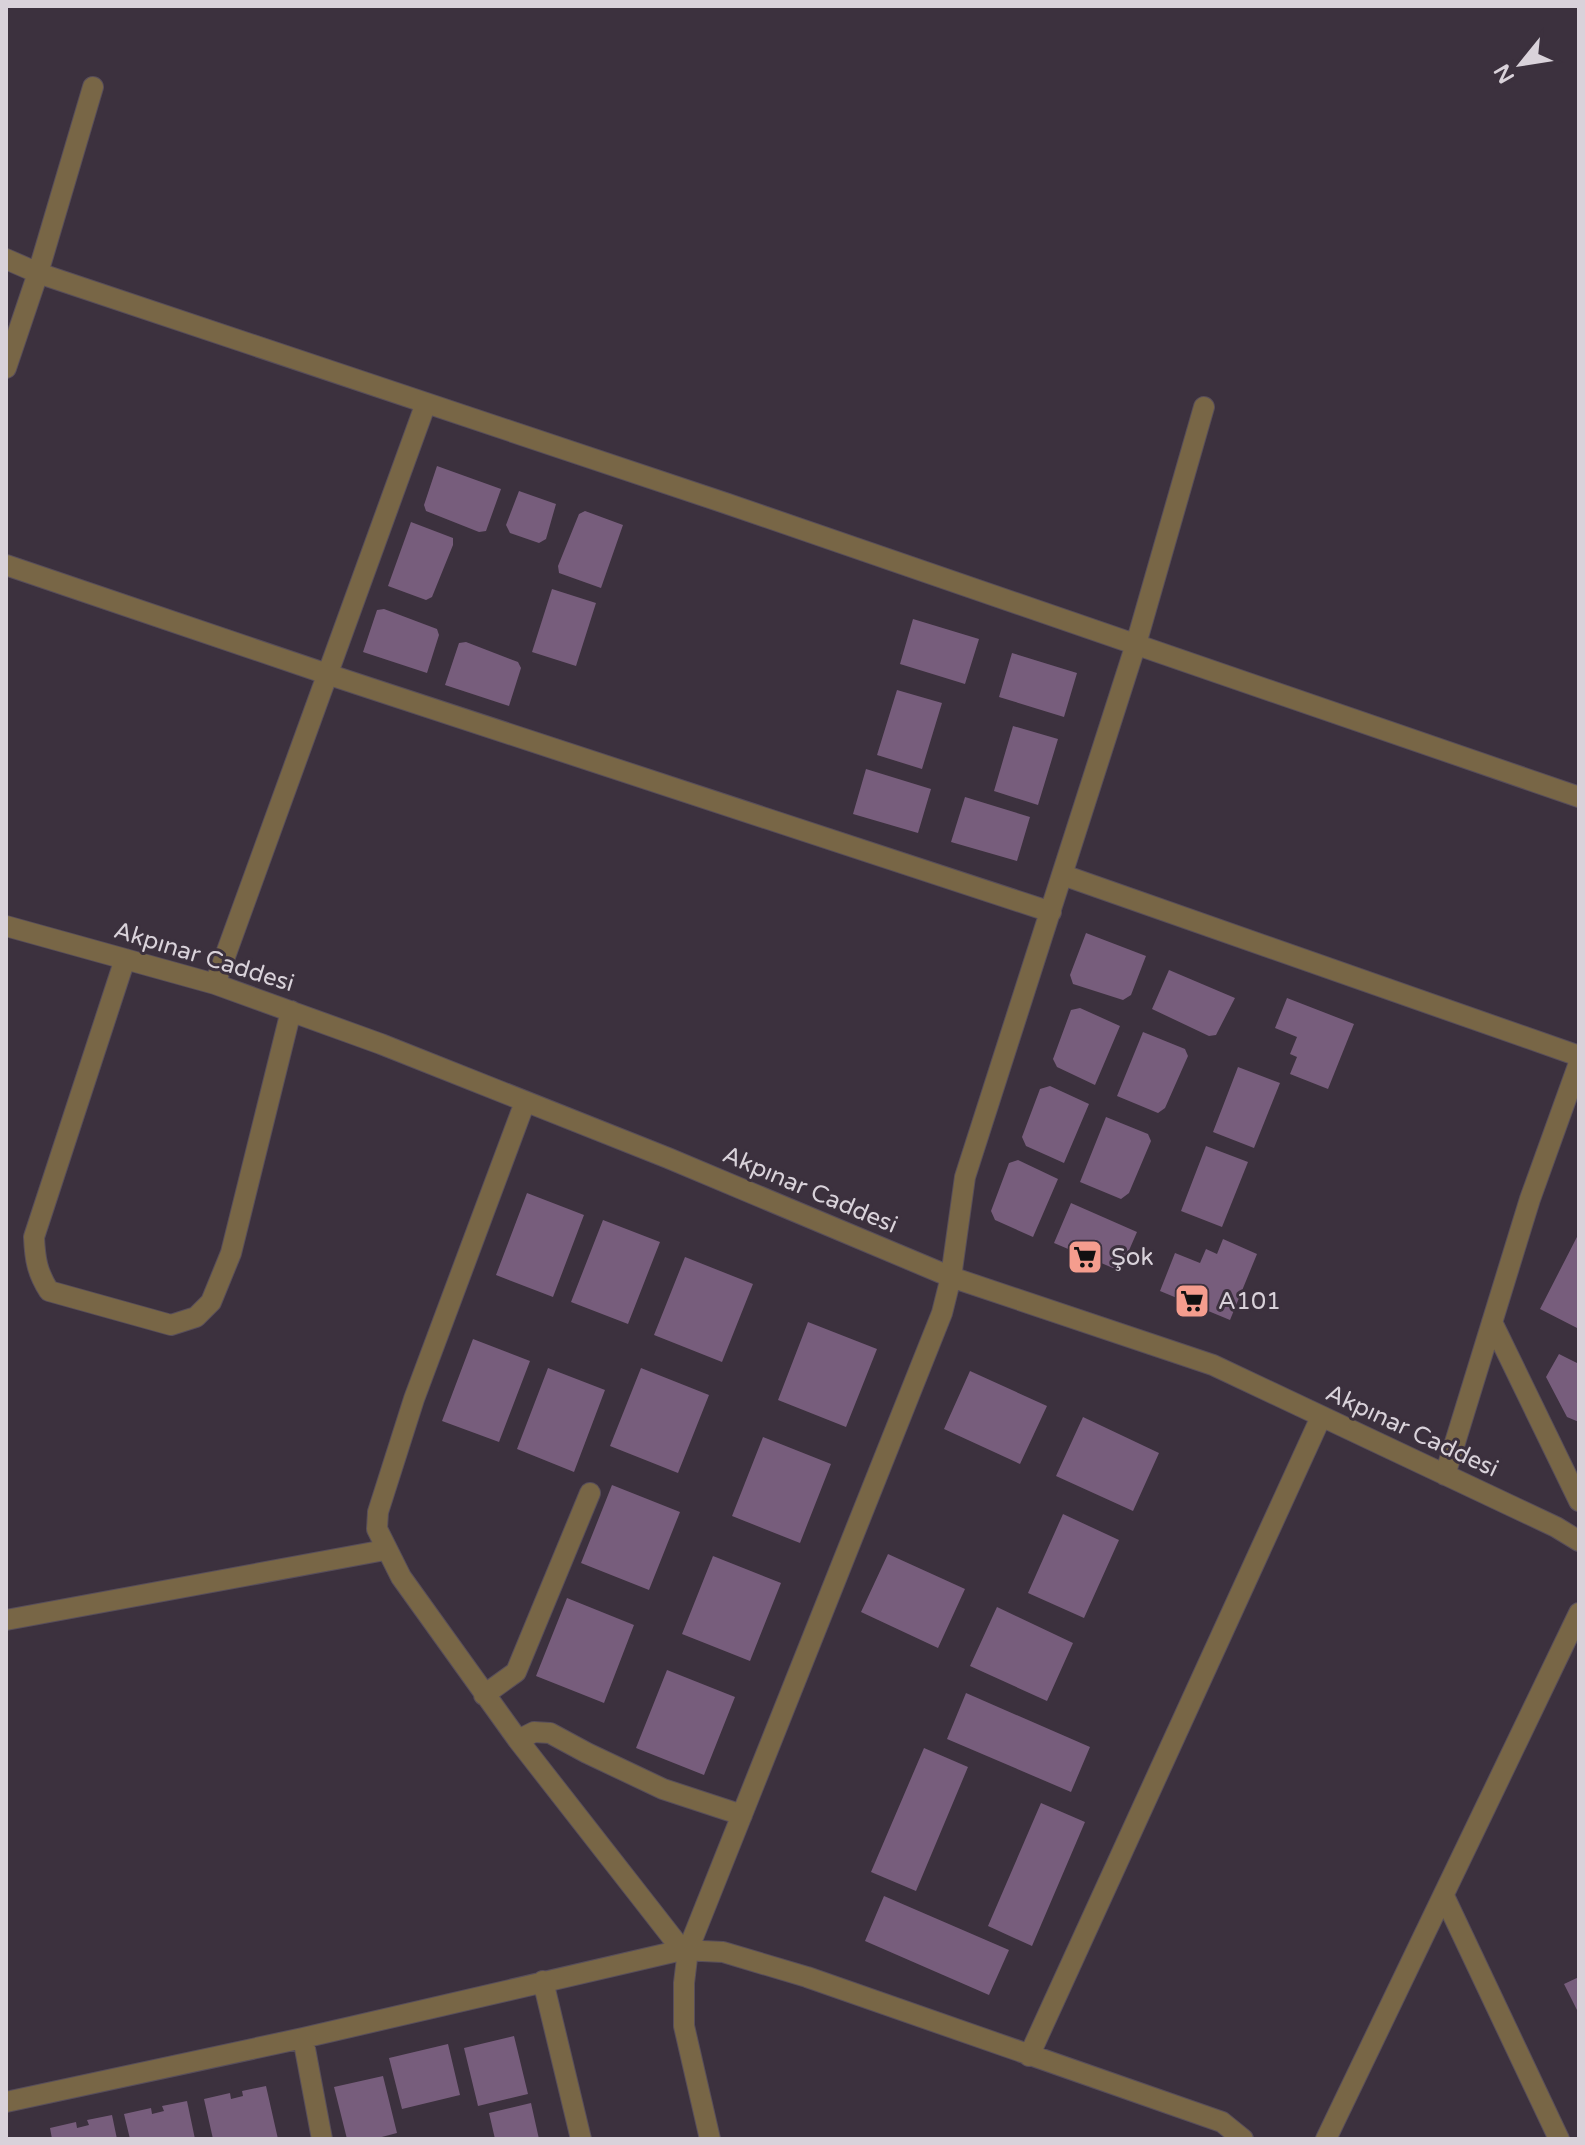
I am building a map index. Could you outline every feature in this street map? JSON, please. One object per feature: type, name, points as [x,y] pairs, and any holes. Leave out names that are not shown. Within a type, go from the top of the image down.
[{"type":"street","points":[[6,368],[38,273],[93,87]]},
{"type":"street","points":[[6,259],[38,273],[1579,797]]},
{"type":"street","points":[[215,984],[426,403]]},
{"type":"street","points":[[710,2139],[684,2026],[685,1950],[942,1313],[951,1277],[965,1177],[1136,644],[1204,407]]},
{"type":"street","points":[[6,565],[1051,912]]},
{"type":"street","points":[[1063,875],[1579,1056]]},
{"type":"street","name":"Akpınar Caddesi","points":[[6,926],[215,984],[291,1011],[525,1102],[951,1277],[1213,1365],[1556,1527],[1579,1541]]},
{"type":"street","points":[[125,959],[34,1237],[35,1261],[49,1291],[171,1325],[196,1317],[211,1302],[231,1253],[291,1011]]},
{"type":"street","points":[[1445,1475],[1530,1199],[1579,1063]]},
{"type":"street","points":[[525,1102],[414,1399],[383,1497],[377,1529],[401,1577],[484,1695],[685,1950]]},
{"type":"street","points":[[1492,1322],[1570,1462],[1579,1501]]},
{"type":"street","points":[[1029,2056],[1321,1417]]},
{"type":"street","points":[[484,1695],[516,1672],[590,1493]]},
{"type":"street","points":[[6,1620],[385,1550]]},
{"type":"street","points":[[1326,2139],[1579,1613]]},
{"type":"street","points":[[518,1740],[534,1732],[550,1733],[663,1789],[742,1815]]},
{"type":"street","points":[[1444,1896],[1559,2139]]},
{"type":"street","points":[[6,2102],[303,2038],[685,1950],[723,1952],[807,1977],[1222,2122],[1243,2139]]},
{"type":"street","points":[[543,1981],[581,2139]]},
{"type":"street","points":[[303,2038],[322,2139]]},
{"type":"building","points":[[437,466],[501,489],[486,531],[479,532],[426,511],[424,505]]},
{"type":"building","points":[[519,491],[556,504],[546,539],[539,543],[510,533],[506,525]]},
{"type":"building","points":[[585,511],[623,525],[601,588],[559,573],[558,566],[579,514]]},
{"type":"building","points":[[411,522],[453,538],[432,597],[426,600],[388,586]]},
{"type":"building","points":[[552,589],[596,603],[576,666],[532,652]]},
{"type":"building","points":[[384,609],[437,629],[439,635],[427,673],[363,652],[377,610]]},
{"type":"building","points":[[913,619],[979,639],[965,684],[900,664]]},
{"type":"building","points":[[466,642],[518,662],[521,668],[509,706],[445,685],[459,643]]},
{"type":"building","points":[[1012,653],[1077,673],[1064,717],[999,697]]},
{"type":"building","points":[[897,690],[942,703],[922,769],[877,755]]},
{"type":"building","points":[[1013,726],[1058,739],[1038,805],[994,791]]},
{"type":"building","points":[[866,769],[931,789],[918,833],[853,814]]},
{"type":"building","points":[[965,797],[1030,817],[1017,861],[951,842]]},
{"type":"building","points":[[1086,933],[1146,956],[1131,995],[1123,1000],[1073,984],[1070,975]]},
{"type":"building","points":[[1169,970],[1235,998],[1216,1035],[1209,1036],[1152,1009]]},
{"type":"building","points":[[1287,998],[1354,1024],[1328,1089],[1290,1074],[1297,1057],[1290,1054],[1297,1037],[1275,1028]]},
{"type":"building","points":[[1080,1008],[1120,1026],[1095,1085],[1057,1067],[1053,1059],[1071,1010]]},
{"type":"building","points":[[1143,1032],[1185,1049],[1188,1056],[1165,1108],[1158,1113],[1117,1096]]},
{"type":"building","points":[[1238,1067],[1280,1083],[1254,1148],[1213,1132]]},
{"type":"building","points":[[1050,1086],[1089,1104],[1064,1163],[1026,1146],[1022,1137],[1040,1089]]},
{"type":"building","points":[[1106,1117],[1148,1134],[1151,1141],[1129,1193],[1121,1199],[1080,1182]]},
{"type":"building","points":[[1206,1146],[1248,1162],[1222,1227],[1181,1211]]},
{"type":"building","points":[[1018,1160],[1058,1179],[1033,1237],[995,1220],[991,1211],[1009,1163]]},
{"type":"building","points":[[527,1193],[584,1215],[553,1297],[496,1275]]},
{"type":"building","points":[[1071,1203],[1137,1232],[1120,1271],[1054,1243]]},
{"type":"building","points":[[603,1220],[660,1242],[628,1324],[571,1302]]},
{"type":"building","points":[[1579,1233],[1579,1329],[1540,1309]]},
{"type":"building","points":[[1223,1239],[1257,1254],[1230,1320],[1160,1291],[1175,1253],[1200,1263],[1206,1249],[1217,1254]]},
{"type":"building","points":[[685,1257],[753,1284],[722,1362],[654,1335]]},
{"type":"building","points":[[808,1322],[877,1349],[846,1427],[778,1400]]},
{"type":"building","points":[[473,1339],[530,1361],[499,1442],[442,1421]]},
{"type":"building","points":[[1559,1354],[1579,1364],[1579,1422],[1567,1417],[1546,1377]]},
{"type":"building","points":[[548,1368],[605,1390],[574,1472],[517,1449]]},
{"type":"building","points":[[641,1368],[709,1395],[678,1473],[610,1446]]},
{"type":"building","points":[[970,1371],[1047,1406],[1020,1464],[944,1429]]},
{"type":"building","points":[[1083,1417],[1159,1453],[1133,1511],[1056,1476]]},
{"type":"building","points":[[763,1437],[831,1464],[800,1543],[732,1516]]},
{"type":"building","points":[[612,1485],[680,1512],[649,1590],[581,1563]]},
{"type":"building","points":[[1063,1514],[1119,1540],[1084,1618],[1028,1593]]},
{"type":"building","points":[[888,1554],[965,1589],[938,1648],[861,1612]]},
{"type":"building","points":[[713,1556],[781,1583],[750,1661],[682,1634]]},
{"type":"building","points":[[567,1598],[634,1625],[604,1703],[536,1676]]},
{"type":"building","points":[[997,1607],[1073,1643],[1047,1701],[970,1666]]},
{"type":"building","points":[[667,1670],[735,1697],[704,1775],[636,1748]]},
{"type":"building","points":[[966,1693],[1090,1747],[1071,1792],[947,1739]]},
{"type":"building","points":[[924,1748],[968,1767],[916,1891],[871,1872]]},
{"type":"building","points":[[1041,1803],[1085,1822],[1032,1946],[988,1926]]},
{"type":"building","points":[[884,1896],[1009,1950],[989,1995],[865,1941]]},
{"type":"building","points":[[1579,1977],[1579,2014],[1564,1984]]},
{"type":"building","points":[[514,2036],[528,2094],[478,2106],[464,2048]]},
{"type":"building","points":[[448,2044],[460,2095],[402,2109],[389,2058]]},
{"type":"building","points":[[383,2076],[397,2133],[374,2139],[347,2139],[334,2087]]},
{"type":"building","points":[[266,2086],[278,2139],[213,2139],[204,2099],[230,2093],[231,2099],[243,2096],[242,2091]]},
{"type":"building","points":[[187,2101],[195,2139],[130,2139],[124,2114],[151,2108],[152,2114],[164,2111],[162,2106]]},
{"type":"building","points":[[531,2103],[539,2139],[495,2139],[489,2113]]},
{"type":"building","points":[[112,2115],[117,2139],[52,2139],[50,2128],[76,2122],[77,2128],[89,2125],[87,2120]]},
{"type":"place","name":"Şok","points":[[1085,1257]]},
{"type":"place","name":"A101","points":[[1192,1301]]}]
